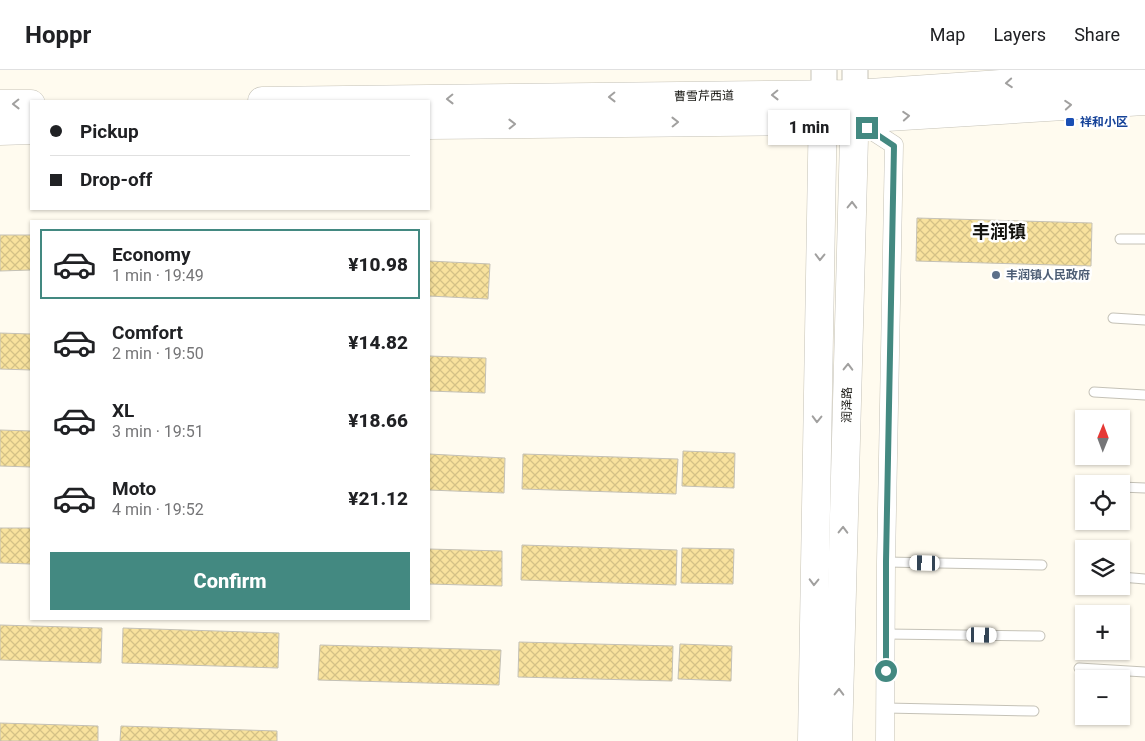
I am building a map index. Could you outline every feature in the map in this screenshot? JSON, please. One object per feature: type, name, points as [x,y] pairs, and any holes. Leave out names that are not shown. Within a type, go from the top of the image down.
[{"type":"main road","name":"曹雪芹西道","points":[[855,94],[960,82],[1145,74]]},
{"type":"main road","name":"曹雪芹西道","points":[[356,100],[855,94],[1145,100]]},
{"type":"main road","name":"润泽路","points":[[838,741],[855,94]]},
{"type":"main road","name":"曹雪芹西道","points":[[430,125],[823,95]]},
{"type":"main road","points":[[812,741],[823,95]]},
{"type":"main road","points":[[0,104],[30,104]]},
{"type":"main road","points":[[0,130],[30,130]]},
{"type":"street","points":[[869,70],[855,94],[894,146],[886,562],[885,741]]},
{"type":"lane","points":[[1120,239],[1145,239]]},
{"type":"lane","points":[[1113,318],[1145,320]]},
{"type":"lane","points":[[1094,392],[1145,395]]},
{"type":"lane","points":[[1130,487],[1145,488]]},
{"type":"lane","points":[[886,562],[1042,565]]},
{"type":"lane","points":[[1130,577],[1145,578]]},
{"type":"lane","points":[[886,634],[1040,636]]},
{"type":"lane","points":[[1079,668],[1145,672]]},
{"type":"lane","points":[[886,708],[1034,710]]},
{"type":"building","name":"丰润镇人民政府","points":[[917,218],[1092,223],[1091,266],[916,261]]},
{"type":"building","points":[[0,235],[30,235],[30,270],[0,271]]},
{"type":"building","points":[[430,261],[490,264],[488,299],[430,296]]},
{"type":"building","points":[[0,333],[30,334],[30,370],[0,369]]},
{"type":"building","points":[[430,356],[486,358],[485,393],[430,391]]},
{"type":"building","points":[[0,430],[30,431],[30,467],[0,466]]},
{"type":"building","points":[[683,451],[735,453],[734,488],[682,486]]},
{"type":"building","points":[[430,454],[505,458],[504,493],[430,490]]},
{"type":"building","points":[[523,454],[678,459],[676,494],[522,489]]},
{"type":"building","points":[[0,528],[30,528],[30,564],[0,563]]},
{"type":"building","points":[[522,545],[677,550],[676,585],[521,580]]},
{"type":"building","points":[[682,548],[734,549],[733,584],[681,583]]},
{"type":"building","points":[[430,549],[502,551],[502,586],[430,584]]},
{"type":"building","points":[[0,625],[102,628],[101,663],[0,660]]},
{"type":"building","points":[[123,628],[279,633],[278,668],[122,663]]},
{"type":"building","points":[[519,642],[673,646],[672,681],[518,677]]},
{"type":"building","points":[[680,644],[732,646],[731,681],[678,679]]},
{"type":"building","points":[[320,645],[501,650],[499,685],[318,680]]},
{"type":"building","points":[[0,723],[98,726],[98,741],[0,741]]},
{"type":"building","points":[[121,726],[277,731],[277,741],[120,741]]},
{"type":"place","name":"祥和小区","points":[[1070,122]]},
{"type":"place","name":"丰润镇人民政府","points":[[996,275]]},
{"type":"district","name":"丰润镇","points":[[999,231]]},
{"type":"route","points":[[867,128],[894,146],[886,562],[886,671]]}]
